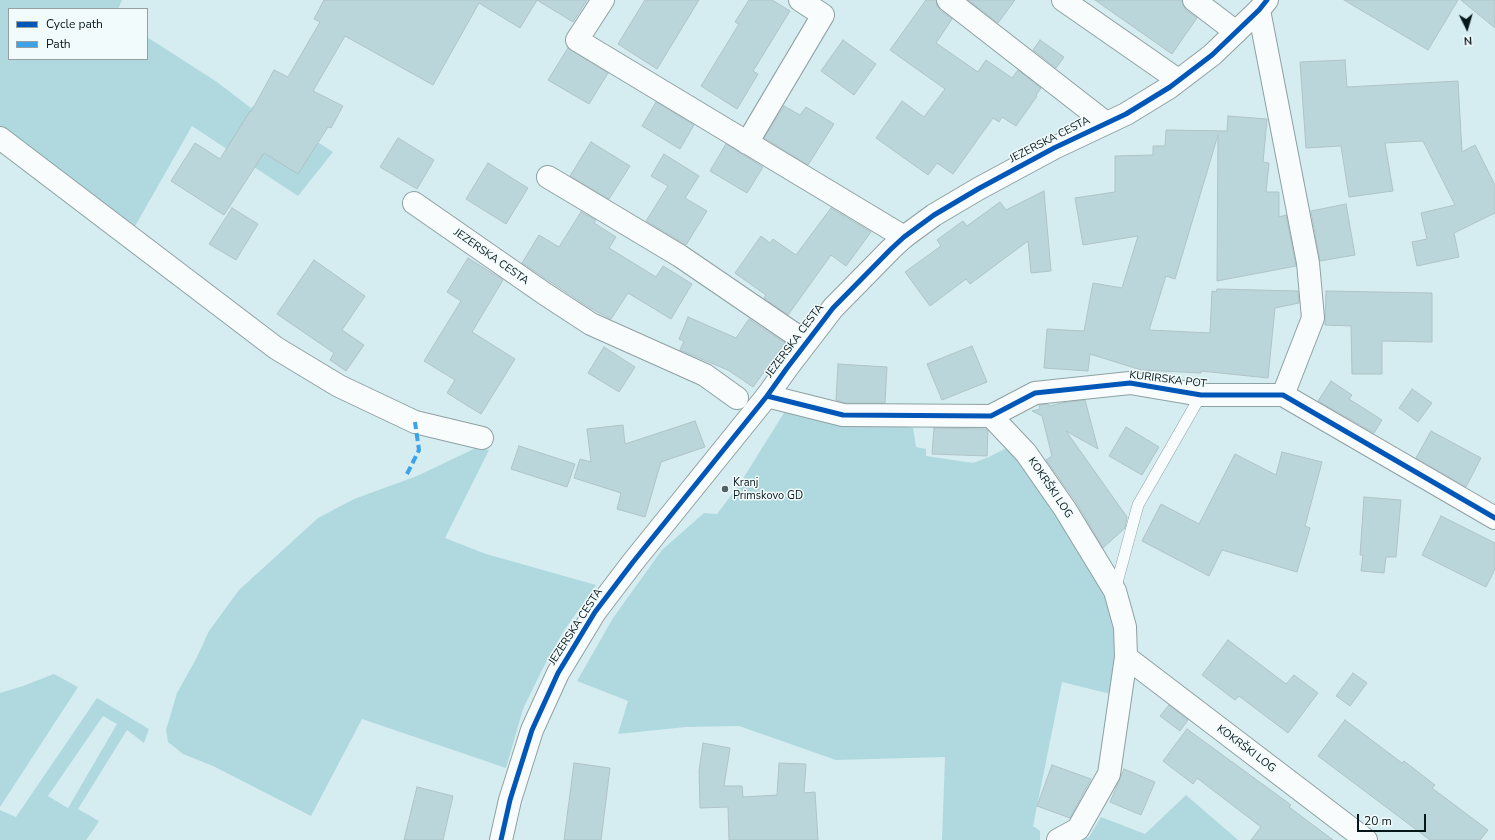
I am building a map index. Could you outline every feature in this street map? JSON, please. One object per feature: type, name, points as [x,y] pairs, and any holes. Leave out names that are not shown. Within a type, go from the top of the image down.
[{"type":"street","points":[[603,0],[577,40],[904,237]]},
{"type":"street","points":[[747,143],[823,15],[800,0]]},
{"type":"street","name":"JEZERSKA CESTA","points":[[948,0],[1106,124]]},
{"type":"street","points":[[1063,0],[1178,80]]},
{"type":"street","points":[[1194,0],[1236,32]]},
{"type":"street","name":"JEZERSKA CESTA","points":[[501,840],[510,800],[532,730],[558,674],[594,612],[767,396],[806,342],[833,308],[904,237],[934,215],[978,189],[1054,148],[1126,114],[1178,80],[1212,55],[1263,5]]},
{"type":"street","name":"JEZERSKA CESTA","points":[[1263,5],[1308,263],[1313,318],[1283,395]]},
{"type":"street","points":[[0,138],[276,348],[340,386],[415,422],[482,438]]},
{"type":"street","name":"JEZERSKA CESTA","points":[[548,177],[680,256],[806,342]]},
{"type":"street","name":"JEZERSKA CESTA","points":[[414,204],[591,324],[705,375],[737,398]]},
{"type":"street","name":"KURIRSKA POT","points":[[767,396],[843,416],[992,416],[1035,393],[1130,384],[1201,395],[1283,395]]},
{"type":"street","points":[[1283,395],[1495,518]]},
{"type":"street","name":"KOKRŠKI LOG","points":[[992,416],[1026,453],[1061,503],[1115,591],[1125,627],[1126,657],[1109,774],[1078,829],[1058,840]]},
{"type":"street","name":"KOKRŠKI LOG","points":[[1126,657],[1366,840]]},
{"type":"lane","points":[[1115,591],[1138,505],[1201,395]]},
{"type":"shaded area","points":[[0,0],[122,0],[118,8],[8,8],[8,60],[148,60],[148,38],[217,82],[251,108],[257,103],[333,152],[298,196],[192,126],[134,228],[0,129]]},
{"type":"shaded area","points":[[787,408],[852,421],[913,428],[916,447],[926,449],[926,456],[973,463],[989,457],[1012,445],[1108,592],[1120,629],[1115,695],[1062,682],[1033,826],[1040,831],[1040,840],[942,840],[945,757],[836,760],[739,726],[686,727],[618,734],[628,701],[577,681],[613,618],[662,550],[704,513],[717,514],[739,485]]},
{"type":"shaded area","points":[[478,447],[489,450],[445,538],[486,554],[596,585],[563,632],[543,668],[523,709],[506,768],[362,719],[311,816],[213,766],[183,754],[168,742],[166,730],[177,693],[196,659],[209,631],[239,590],[318,518],[354,499],[417,476]]},
{"type":"shaded area","points":[[54,674],[78,687],[0,807],[0,693]]},
{"type":"shaded area","points":[[97,698],[149,729],[144,743],[127,730],[78,809],[99,821],[86,840],[0,840],[0,810],[16,817]],"holes":[[[103,716],[117,724],[68,808],[48,796]]]},
{"type":"shaded area","points":[[1186,795],[1238,840],[1083,840],[1089,837],[1101,817],[1145,834]]},
{"type":"building","points":[[324,0],[537,0],[520,28],[479,3],[433,85],[345,36],[313,91],[343,106],[331,128],[328,127],[298,174],[264,153],[224,215],[171,181],[195,143],[220,159],[250,111],[251,112],[274,70],[288,77],[320,22],[314,19]]},
{"type":"building","points":[[537,0],[587,0],[573,22]]},
{"type":"building","points":[[645,0],[699,0],[657,69],[618,44]]},
{"type":"building","points":[[749,0],[772,0],[790,11],[753,71],[758,74],[737,109],[701,86],[739,24],[735,22]]},
{"type":"building","points":[[926,0],[936,0],[940,10],[952,19],[936,43],[978,72],[986,60],[1012,78],[1018,70],[1041,88],[1016,126],[1002,117],[999,122],[993,118],[953,174],[937,163],[928,175],[876,138],[902,101],[924,117],[945,89],[890,50]]},
{"type":"building","points":[[968,0],[1015,0],[998,23]]},
{"type":"building","points":[[1095,0],[1182,0],[1186,10],[1197,18],[1172,54]]},
{"type":"building","points":[[1344,0],[1458,0],[1428,50]]},
{"type":"building","points":[[1461,0],[1495,0],[1495,28]]},
{"type":"building","points":[[843,40],[876,64],[854,95],[821,71]]},
{"type":"building","points":[[1040,40],[1064,57],[1056,68],[1033,50]]},
{"type":"building","points":[[568,48],[608,73],[589,104],[548,80]]},
{"type":"building","points":[[1345,60],[1347,87],[1458,81],[1462,152],[1475,145],[1495,185],[1495,213],[1454,233],[1459,257],[1417,266],[1412,242],[1427,239],[1421,213],[1455,205],[1423,141],[1385,143],[1393,191],[1349,197],[1341,146],[1306,148],[1300,62]]},
{"type":"building","points":[[656,102],[694,125],[680,149],[642,126]]},
{"type":"building","points":[[784,106],[800,115],[806,107],[834,124],[808,165],[764,138]]},
{"type":"building","points":[[1228,116],[1267,119],[1263,162],[1269,163],[1266,192],[1279,192],[1279,217],[1286,215],[1296,266],[1217,281],[1218,135],[1175,279],[1166,276],[1149,330],[1210,333],[1212,291],[1216,292],[1217,289],[1298,291],[1299,303],[1275,308],[1268,378],[1201,371],[1201,373],[1141,370],[1090,354],[1088,371],[1044,368],[1047,329],[1084,331],[1093,283],[1122,288],[1138,236],[1083,245],[1075,198],[1115,192],[1115,156],[1153,155],[1153,146],[1165,146],[1166,130],[1227,131]]},
{"type":"building","points":[[398,138],[434,160],[417,189],[380,167]]},
{"type":"building","points":[[591,142],[630,166],[609,199],[570,176]]},
{"type":"building","points":[[726,144],[763,167],[747,193],[710,171]]},
{"type":"building","points":[[664,154],[699,176],[685,198],[707,211],[686,245],[646,221],[668,186],[651,176]]},
{"type":"building","points":[[488,163],[528,188],[506,224],[466,199]]},
{"type":"building","points":[[1044,191],[1051,271],[1031,273],[1028,241],[970,284],[966,279],[930,306],[905,272],[941,246],[937,240],[963,221],[967,226],[1000,202],[1006,210]]},
{"type":"building","points":[[1346,204],[1355,255],[1320,261],[1311,211]]},
{"type":"building","points":[[232,208],[258,224],[236,260],[209,244]]},
{"type":"building","points":[[831,208],[871,232],[846,266],[831,255],[788,315],[764,298],[766,295],[735,273],[761,236],[770,243],[773,239],[796,255]]},
{"type":"building","points":[[581,212],[596,220],[594,223],[616,237],[609,248],[656,277],[663,266],[692,284],[671,319],[628,293],[611,319],[590,308],[522,263],[539,235],[559,247]]},
{"type":"building","points":[[468,258],[503,280],[472,332],[515,359],[481,414],[447,393],[455,380],[424,361],[461,301],[447,292]]},
{"type":"building","points":[[314,260],[365,296],[342,330],[364,345],[346,371],[330,360],[334,353],[277,314]]},
{"type":"building","points":[[1326,291],[1432,293],[1432,342],[1382,341],[1382,374],[1352,374],[1351,326],[1325,325]]},
{"type":"building","points":[[688,317],[736,338],[749,319],[785,343],[753,387],[728,370],[680,350],[684,341],[679,339]]},
{"type":"building","points":[[972,346],[987,382],[942,400],[927,364]]},
{"type":"building","points":[[604,347],[635,367],[619,392],[588,373]]},
{"type":"building","points":[[838,364],[887,367],[885,403],[845,403],[836,400]]},
{"type":"building","points":[[1331,381],[1352,395],[1349,399],[1382,420],[1374,433],[1318,401]]},
{"type":"building","points":[[1412,389],[1432,403],[1418,422],[1399,408]]},
{"type":"building","points":[[1085,400],[1098,449],[1066,431],[1127,517],[1125,528],[1103,548],[1076,502],[1046,460],[1052,456],[1042,416],[1032,411],[1040,409],[1039,405],[1048,404],[1049,406]]},
{"type":"building","points":[[695,421],[705,447],[661,462],[645,517],[617,509],[621,493],[574,478],[580,459],[591,462],[587,429],[623,425],[625,444]]},
{"type":"building","points":[[1126,427],[1159,447],[1142,475],[1109,456]]},
{"type":"building","points":[[934,428],[986,429],[988,431],[987,456],[932,454]]},
{"type":"building","points":[[1431,431],[1481,458],[1466,487],[1416,458]]},
{"type":"building","points":[[519,446],[575,464],[567,487],[511,469]]},
{"type":"building","points":[[1282,452],[1322,462],[1305,526],[1310,528],[1297,572],[1222,550],[1209,576],[1142,541],[1161,504],[1199,524],[1235,454],[1276,475]]},
{"type":"building","points":[[1364,497],[1401,500],[1396,557],[1386,557],[1384,573],[1361,571],[1363,555],[1360,555]]},
{"type":"building","points":[[1441,516],[1495,543],[1495,569],[1486,587],[1422,555]]},
{"type":"building","points":[[1228,640],[1286,684],[1294,675],[1318,693],[1288,733],[1239,696],[1235,700],[1202,675]]},
{"type":"building","points":[[1353,673],[1367,683],[1350,706],[1336,696]]},
{"type":"building","points":[[1169,705],[1188,720],[1180,731],[1160,716]]},
{"type":"building","points":[[1345,720],[1402,763],[1404,761],[1435,785],[1432,788],[1488,830],[1480,840],[1430,840],[1318,756]]},
{"type":"building","points":[[1187,729],[1291,805],[1289,807],[1333,840],[1251,840],[1261,827],[1197,778],[1193,784],[1163,761]]},
{"type":"building","points":[[703,743],[730,748],[724,786],[742,786],[743,797],[777,795],[779,763],[806,764],[804,793],[815,792],[818,840],[729,840],[728,807],[700,808],[699,771]]},
{"type":"building","points":[[574,763],[610,768],[601,840],[564,840]]},
{"type":"building","points":[[1052,765],[1091,779],[1070,818],[1037,806]]},
{"type":"building","points":[[1124,769],[1155,782],[1141,815],[1110,802]]},
{"type":"building","points":[[417,787],[453,796],[443,840],[404,840]]},
{"type":"marked path","points":[[407,474],[419,450],[415,422]]},
{"type":"cycle path","points":[[501,840],[510,800],[532,730],[558,673],[595,612],[633,562],[767,396],[833,308],[904,237],[934,215],[978,189],[1054,148],[1126,114],[1170,87],[1212,55],[1259,10],[1267,0]]},
{"type":"cycle path","points":[[767,396],[843,415],[991,416],[1035,393],[1130,383],[1201,395],[1283,395],[1495,518]]},
{"type":"place","name":"Kranj Primskovo GD","points":[[725,489]]}]
